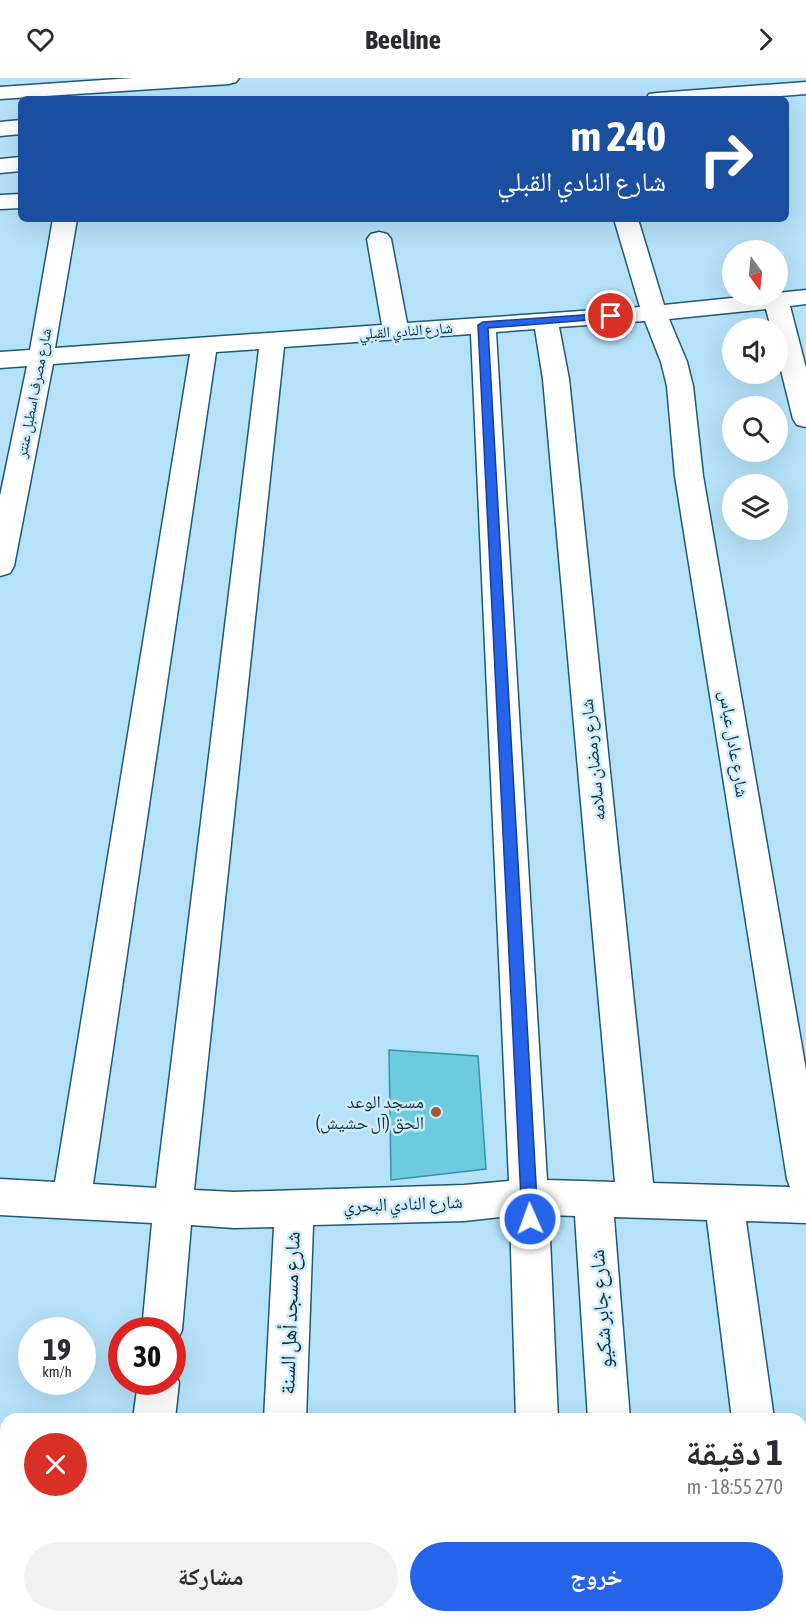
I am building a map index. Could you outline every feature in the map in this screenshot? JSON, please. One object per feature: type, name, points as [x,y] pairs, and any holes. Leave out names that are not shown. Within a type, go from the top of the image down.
[{"type":"street","points":[[0,93],[229,78]]},
{"type":"street","points":[[698,96],[806,88]]},
{"type":"street","points":[[0,129],[18,127]]},
{"type":"street","points":[[0,166],[18,164]]},
{"type":"street","points":[[0,202],[18,201]]},
{"type":"street","name":"شارع مصرف اسطبل عنتر","points":[[0,566],[42,358],[65,222]]},
{"type":"street","name":"شارع عادل عباس","points":[[627,222],[654,313],[674,362],[680,386],[689,476],[806,1179]]},
{"type":"street","points":[[379,238],[396,332]]},
{"type":"street","name":"شارع النادي القبلي","points":[[788,299],[806,297]]},
{"type":"street","name":"شارع النادي القبلي","points":[[0,360],[654,313],[722,306]]},
{"type":"street","points":[[778,306],[806,419]]},
{"type":"street","name":"شارع رمضان سلامه","points":[[546,321],[556,379],[636,1201]]},
{"type":"street","points":[[483,325],[529,1197],[537,1413]]},
{"type":"street","points":[[163,1317],[172,1208],[272,341]]},
{"type":"street","points":[[71,1201],[204,346]]},
{"type":"street","name":"شارع النادي البحري","points":[[0,1197],[234,1210],[443,1203],[529,1197],[806,1205]]},
{"type":"street","name":"شارع جابر شكيو","points":[[593,1199],[609,1413]]},
{"type":"street","points":[[724,1202],[752,1413]]},
{"type":"street","name":"شارع مسجد أهل السنة","points":[[285,1413],[294,1207]]},
{"type":"street","points":[[155,1413],[157,1395]]},
{"type":"building","name":"مسجد الوعد الحق (آل حشيش)","points":[[389,1050],[478,1056],[486,1169],[391,1180]]},
{"type":"place","name":"مسجد الوعد الحق (آل حشيش)","points":[[436,1112]]},
{"type":"route","points":[[530,1219],[483,325],[611,316]]}]
